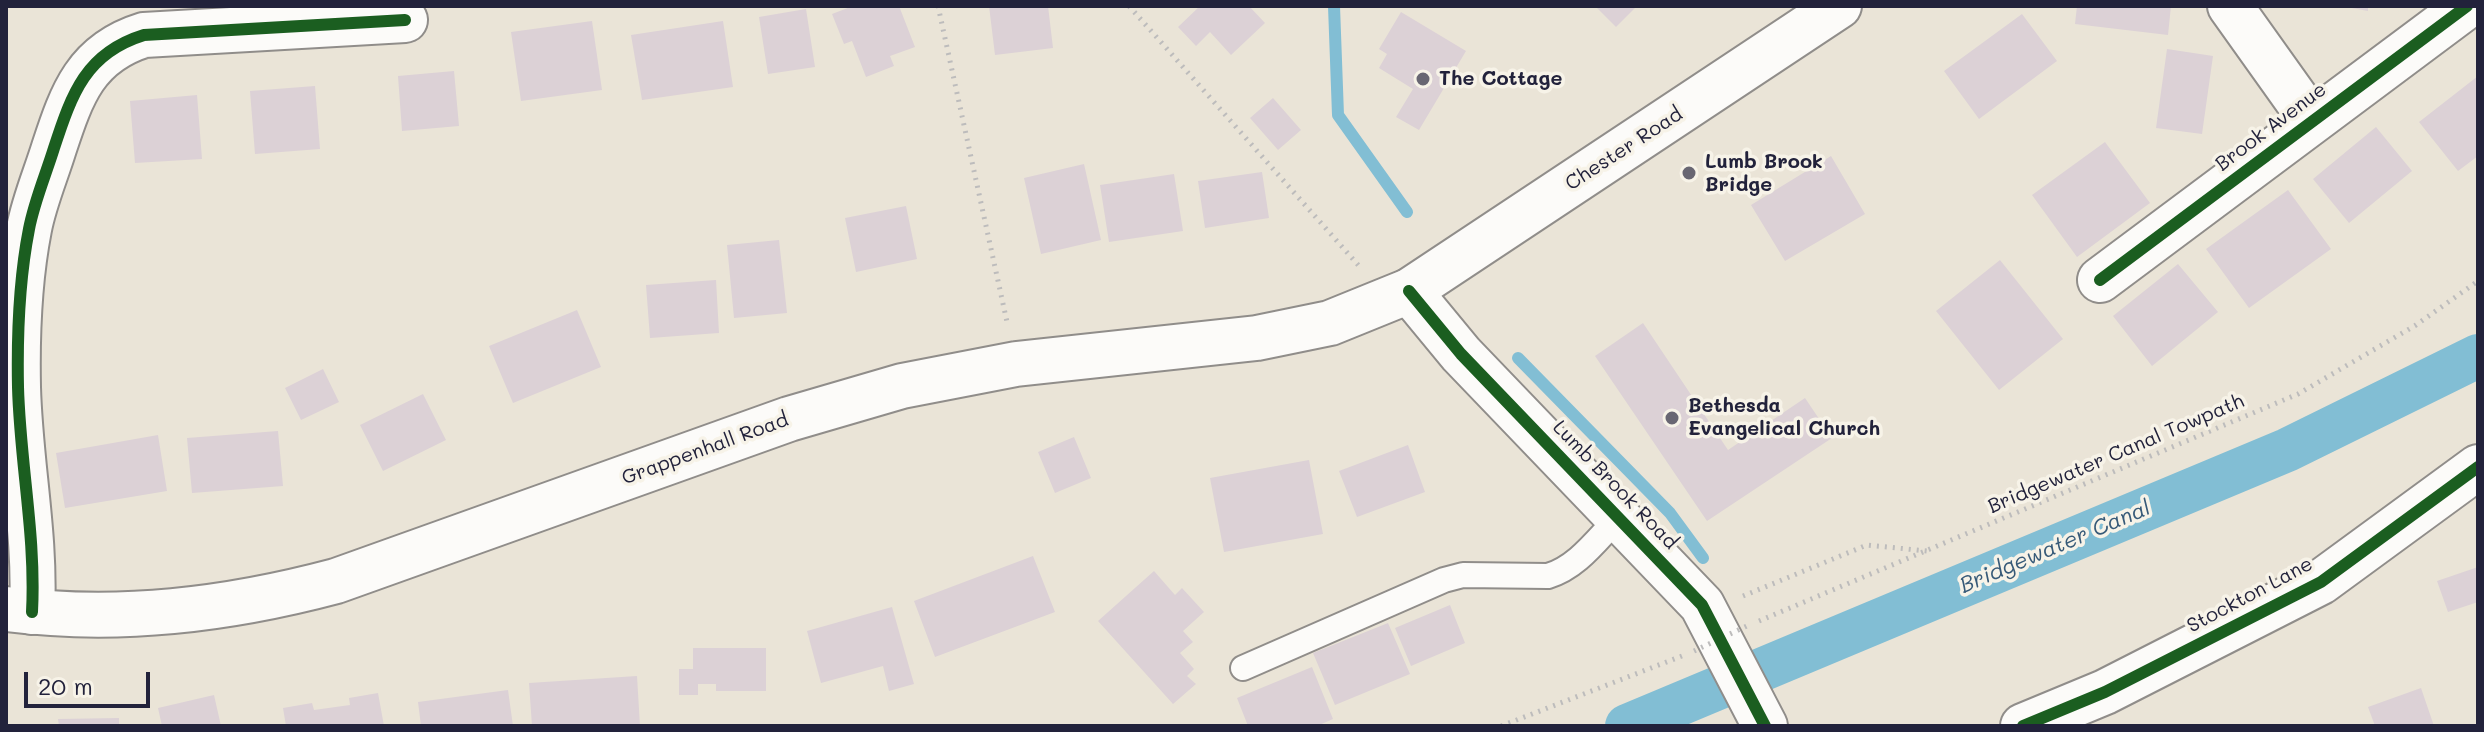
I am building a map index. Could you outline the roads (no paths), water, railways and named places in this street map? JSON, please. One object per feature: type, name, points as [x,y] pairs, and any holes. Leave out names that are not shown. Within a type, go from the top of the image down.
[{"type":"street","name":"Chester Road","points":[[1409,291],[1839,6]]},
{"type":"street","name":"Brook Avenue","points":[[2230,6],[2312,121]]},
{"type":"street","name":"Brook Avenue","points":[[2100,280],[2467,6]]},
{"type":"street","points":[[19,611],[33,537],[18,387],[21,300],[29,228],[63,120],[87,70],[114,47],[144,35],[405,20]]},
{"type":"street","name":"Grappenhall Road","points":[[19,611],[115,617],[196,611],[265,600],[336,581],[789,419],[902,386],[1016,364],[1257,338],[1330,323],[1409,291]]},
{"type":"street","name":"Lumb Brook Road","points":[[1409,291],[1461,354],[1702,605],[1765,726]]},
{"type":"street","name":"Stockton Lane","points":[[2023,726],[2105,692],[2321,582],[2478,467]]},
{"type":"lane","points":[[1243,668],[1444,580],[1463,575],[1548,576],[1560,572],[1574,564],[1619,517]]},
{"type":"waterway","points":[[1334,6],[1338,115],[1407,212]]},
{"type":"waterway","name":"Bridgewater Canal","points":[[1627,726],[2287,450],[2478,356]]},
{"type":"waterway","points":[[1518,358],[1670,513],[1703,558]]},
{"type":"place","name":"The Cottage","points":[[1423,79]]},
{"type":"place","name":"Lumb Brook Bridge","points":[[1689,173]]},
{"type":"place","name":"Bethesda Evangelical Church","points":[[1672,418]]}]
